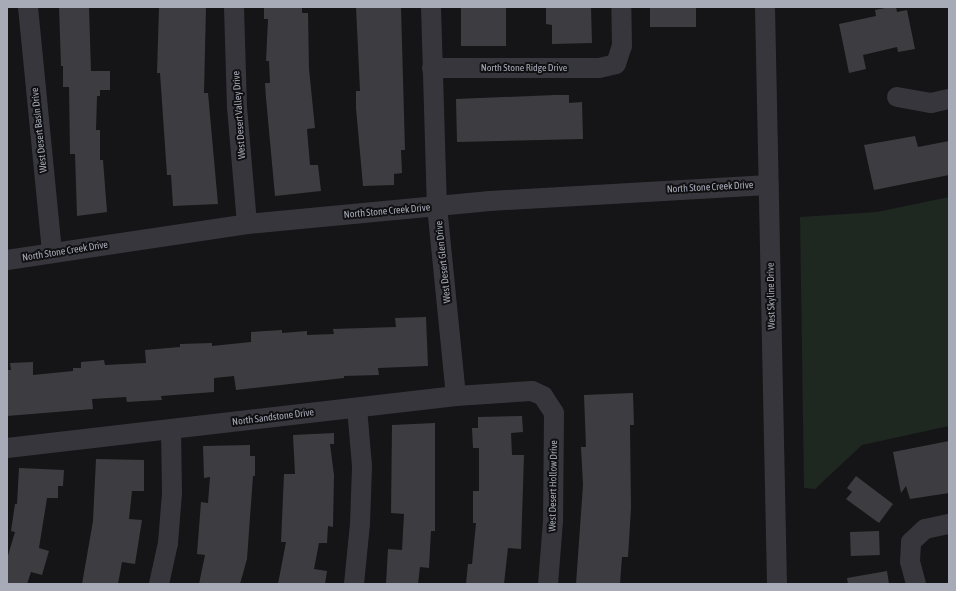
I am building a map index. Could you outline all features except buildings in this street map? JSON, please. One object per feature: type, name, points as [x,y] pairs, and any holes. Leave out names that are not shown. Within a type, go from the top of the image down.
[{"type":"street","name":"West Desert Basin Drive","points":[[28,7],[52,252]]},
{"type":"street","name":"West Desert Valley Drive","points":[[234,7],[237,107],[247,224]]},
{"type":"street","name":"West Desert Glen Drive","points":[[431,7],[437,206],[456,396]]},
{"type":"street","name":"North Stone Ridge Drive","points":[[432,68],[599,68],[616,64],[622,46],[622,7]]},
{"type":"street","name":"West Skyline Drive","points":[[765,7],[777,584]]},
{"type":"street","points":[[897,97],[931,103],[949,99]]},
{"type":"street","name":"North Stone Creek Drive","points":[[7,260],[52,252],[247,224],[490,201],[769,185]]},
{"type":"street","name":"North Sandstone Drive","points":[[7,448],[456,396],[525,390],[539,394]]},
{"type":"street","name":"West Desert Hollow Drive","points":[[539,394],[554,414],[553,521],[548,584]]},
{"type":"street","points":[[354,584],[360,524],[362,466],[357,408]]},
{"type":"street","points":[[160,584],[168,543],[172,493],[171,429]]},
{"type":"street","points":[[916,584],[910,562],[911,542],[925,529],[949,524]]},
{"type":"shaded area","points":[[949,197],[949,426],[862,445],[815,489],[804,488],[800,217],[877,212]]}]
